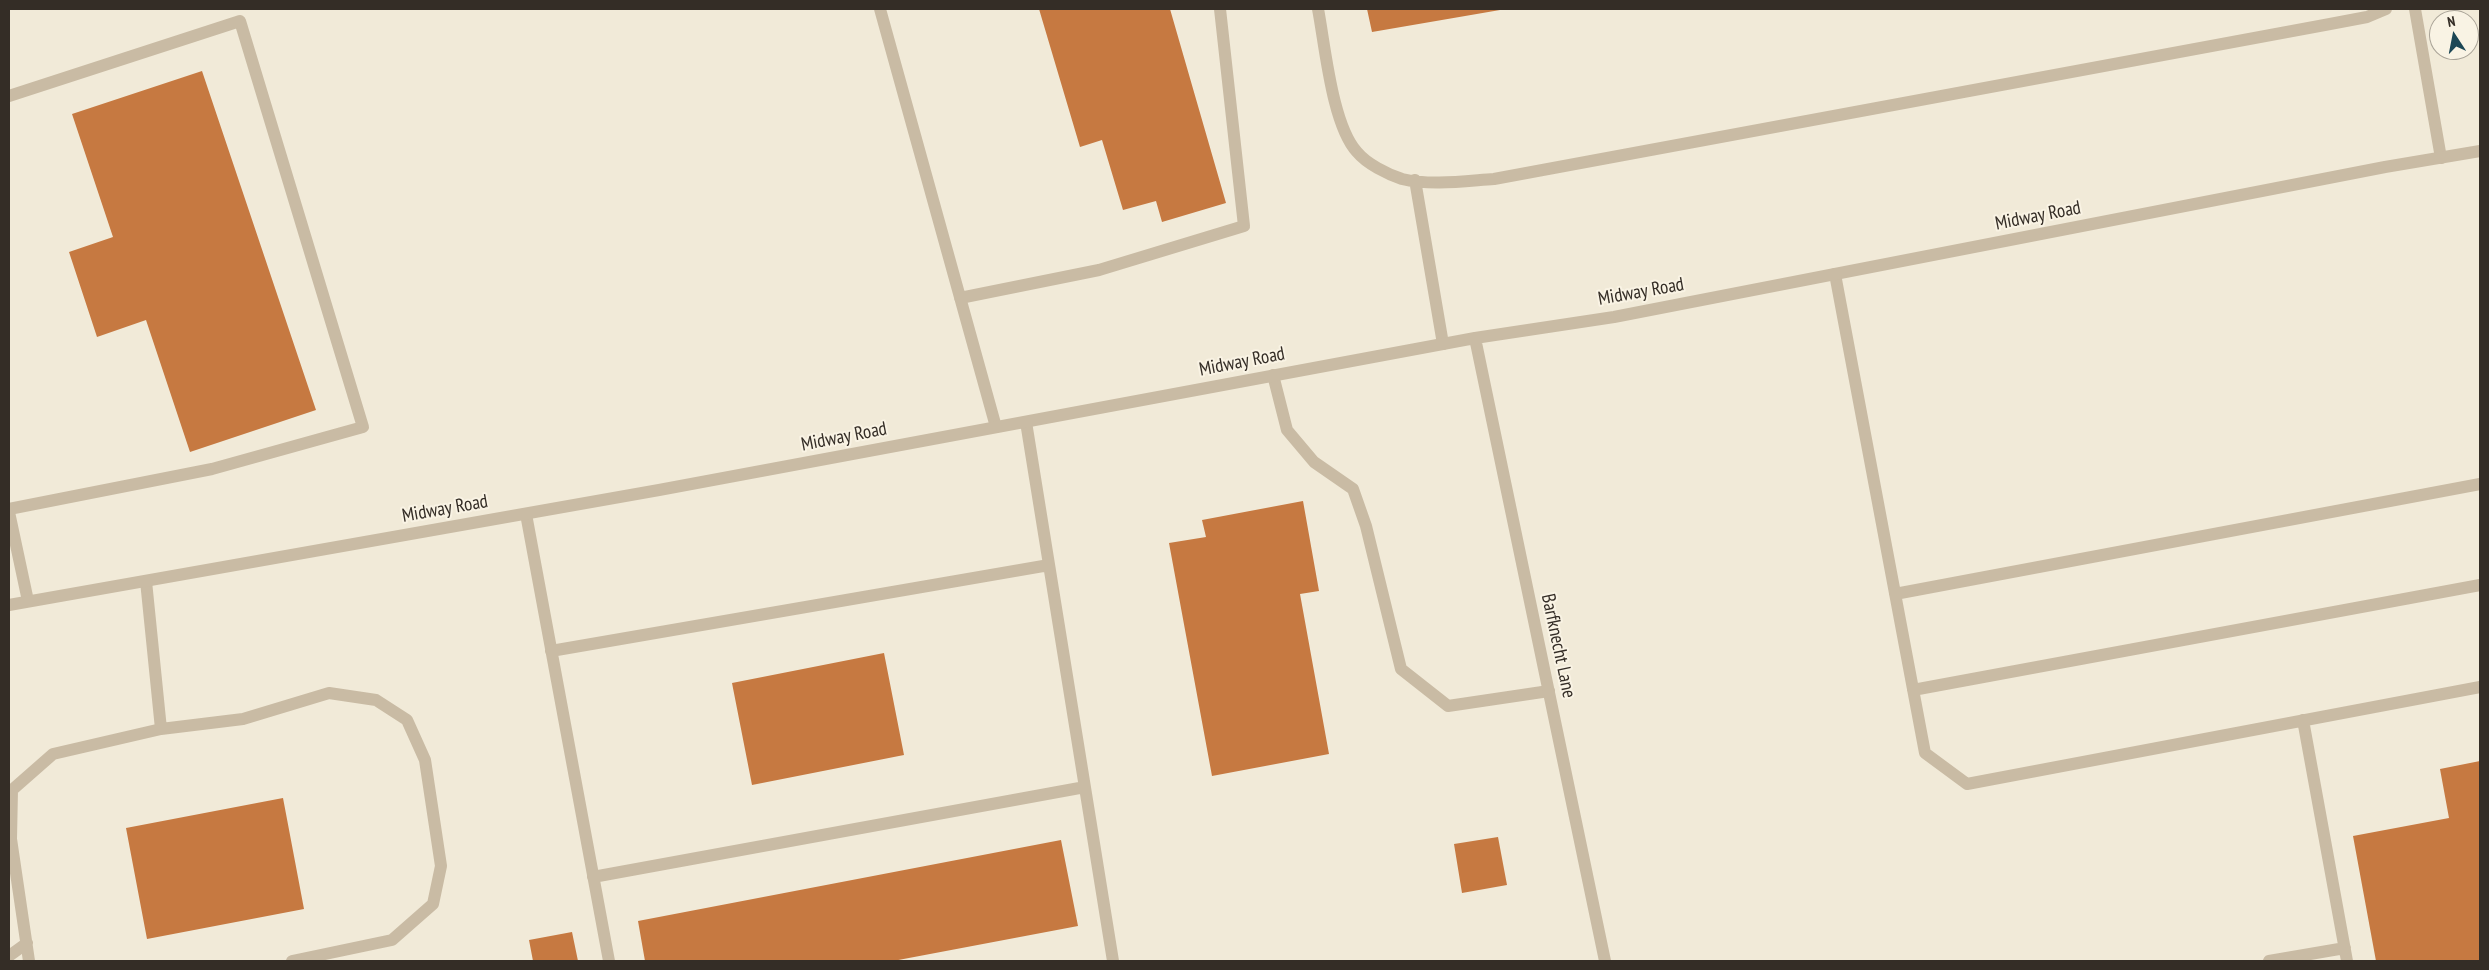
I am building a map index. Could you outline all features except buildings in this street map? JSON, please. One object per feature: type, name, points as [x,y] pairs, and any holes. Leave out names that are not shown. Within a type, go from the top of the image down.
[{"type":"street","points":[[880,9],[996,427]]},
{"type":"street","points":[[960,298],[1099,270],[1244,226],[1220,9]]},
{"type":"street","points":[[1318,9],[1330,74],[1347,136],[1357,152],[1377,168],[1403,179],[1440,182],[1494,179],[2367,17],[2386,9]]},
{"type":"street","points":[[2415,9],[2441,158]]},
{"type":"street","points":[[9,96],[240,21],[363,427],[212,469],[9,508]]},
{"type":"street","name":"Midway Road","points":[[9,605],[526,514],[1475,338],[1614,317],[2376,168],[2480,151]]},
{"type":"street","points":[[1415,180],[1444,344]]},
{"type":"street","points":[[1835,274],[1925,753],[1967,784],[2480,687]]},
{"type":"street","name":"Barfknecht Lane","points":[[1475,338],[1605,961]]},
{"type":"street","points":[[1273,375],[1287,430],[1314,462],[1353,489],[1366,526],[1402,669],[1448,706],[1549,691]]},
{"type":"street","points":[[1026,422],[1114,961]]},
{"type":"street","points":[[1895,594],[2480,484]]},
{"type":"street","points":[[9,512],[28,601]]},
{"type":"street","points":[[526,514],[609,961]]},
{"type":"street","points":[[552,651],[1049,565]]},
{"type":"street","points":[[146,581],[161,728]]},
{"type":"street","points":[[1913,690],[2480,585]]},
{"type":"street","points":[[29,961],[11,839],[12,790],[53,754],[161,728],[243,719],[329,693],[376,700],[407,720],[424,760],[441,866],[433,904],[392,940],[297,961]]},
{"type":"street","points":[[2303,720],[2347,961]]},
{"type":"street","points":[[593,877],[1085,787]]},
{"type":"street","points":[[9,956],[27,944]]},
{"type":"street","points":[[2270,961],[2345,948]]}]
